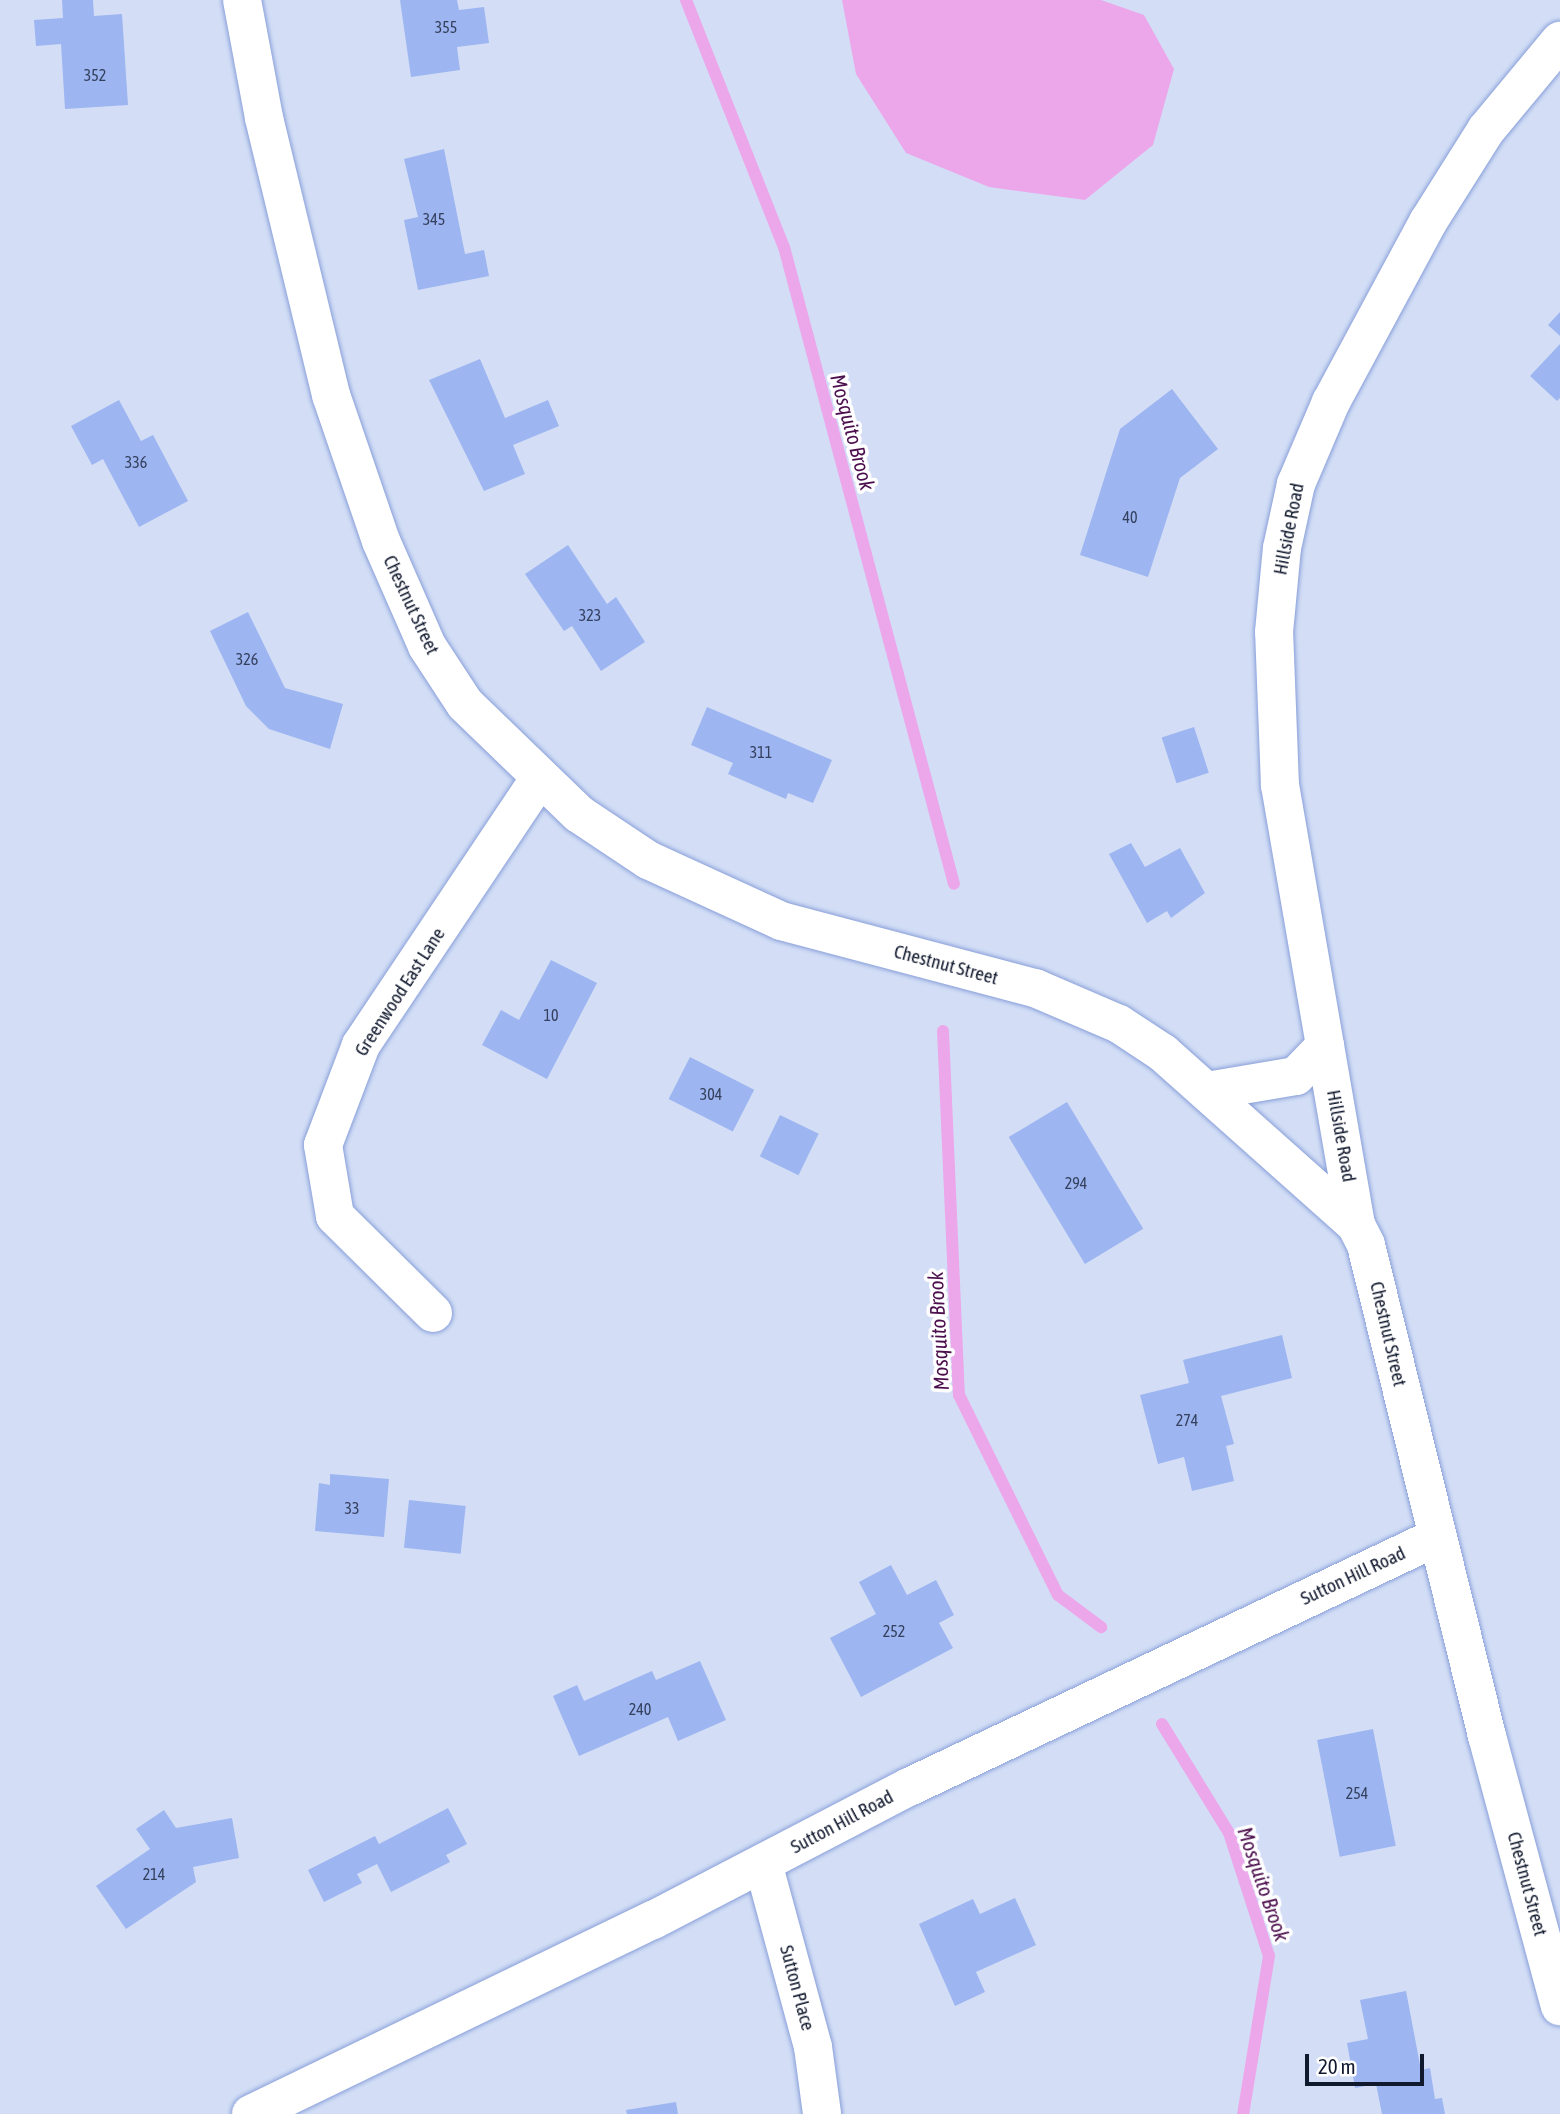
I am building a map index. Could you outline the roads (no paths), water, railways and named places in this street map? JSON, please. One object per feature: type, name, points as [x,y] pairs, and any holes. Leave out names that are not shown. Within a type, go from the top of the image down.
[{"type":"street","name":"Chestnut Street","points":[[242,0],[264,118],[331,395],[381,541],[427,646],[465,704],[539,779],[579,814],[648,860],[780,921],[1035,988],[1085,1007],[1163,1053],[1356,1225],[1366,1245],[1437,1537],[1560,2006]]},
{"type":"street","name":"Hillside Road","points":[[1356,1225],[1280,786],[1274,632],[1296,484],[1331,401],[1428,222],[1486,130],[1560,41]]},
{"type":"street","name":"Greenwood East Lane","points":[[433,1313],[335,1216],[323,1145],[361,1045],[539,779]]},
{"type":"street","points":[[1207,1091],[1296,1076],[1325,1046]]},
{"type":"street","name":"Sutton Hill Road","points":[[251,2114],[763,1863],[909,1787],[1437,1537]]},
{"type":"street","name":"Sutton Place","points":[[763,1863],[813,2047],[822,2114]]},
{"type":"waterway","name":"Mosquito Brook","points":[[686,0],[784,247],[954,884]]},
{"type":"waterway","name":"Mosquito Brook","points":[[943,1031],[959,1395],[1058,1595],[1101,1627]]},
{"type":"waterway","name":"Mosquito Brook","points":[[1162,1724],[1229,1833],[1269,1956],[1243,2114]]}]
